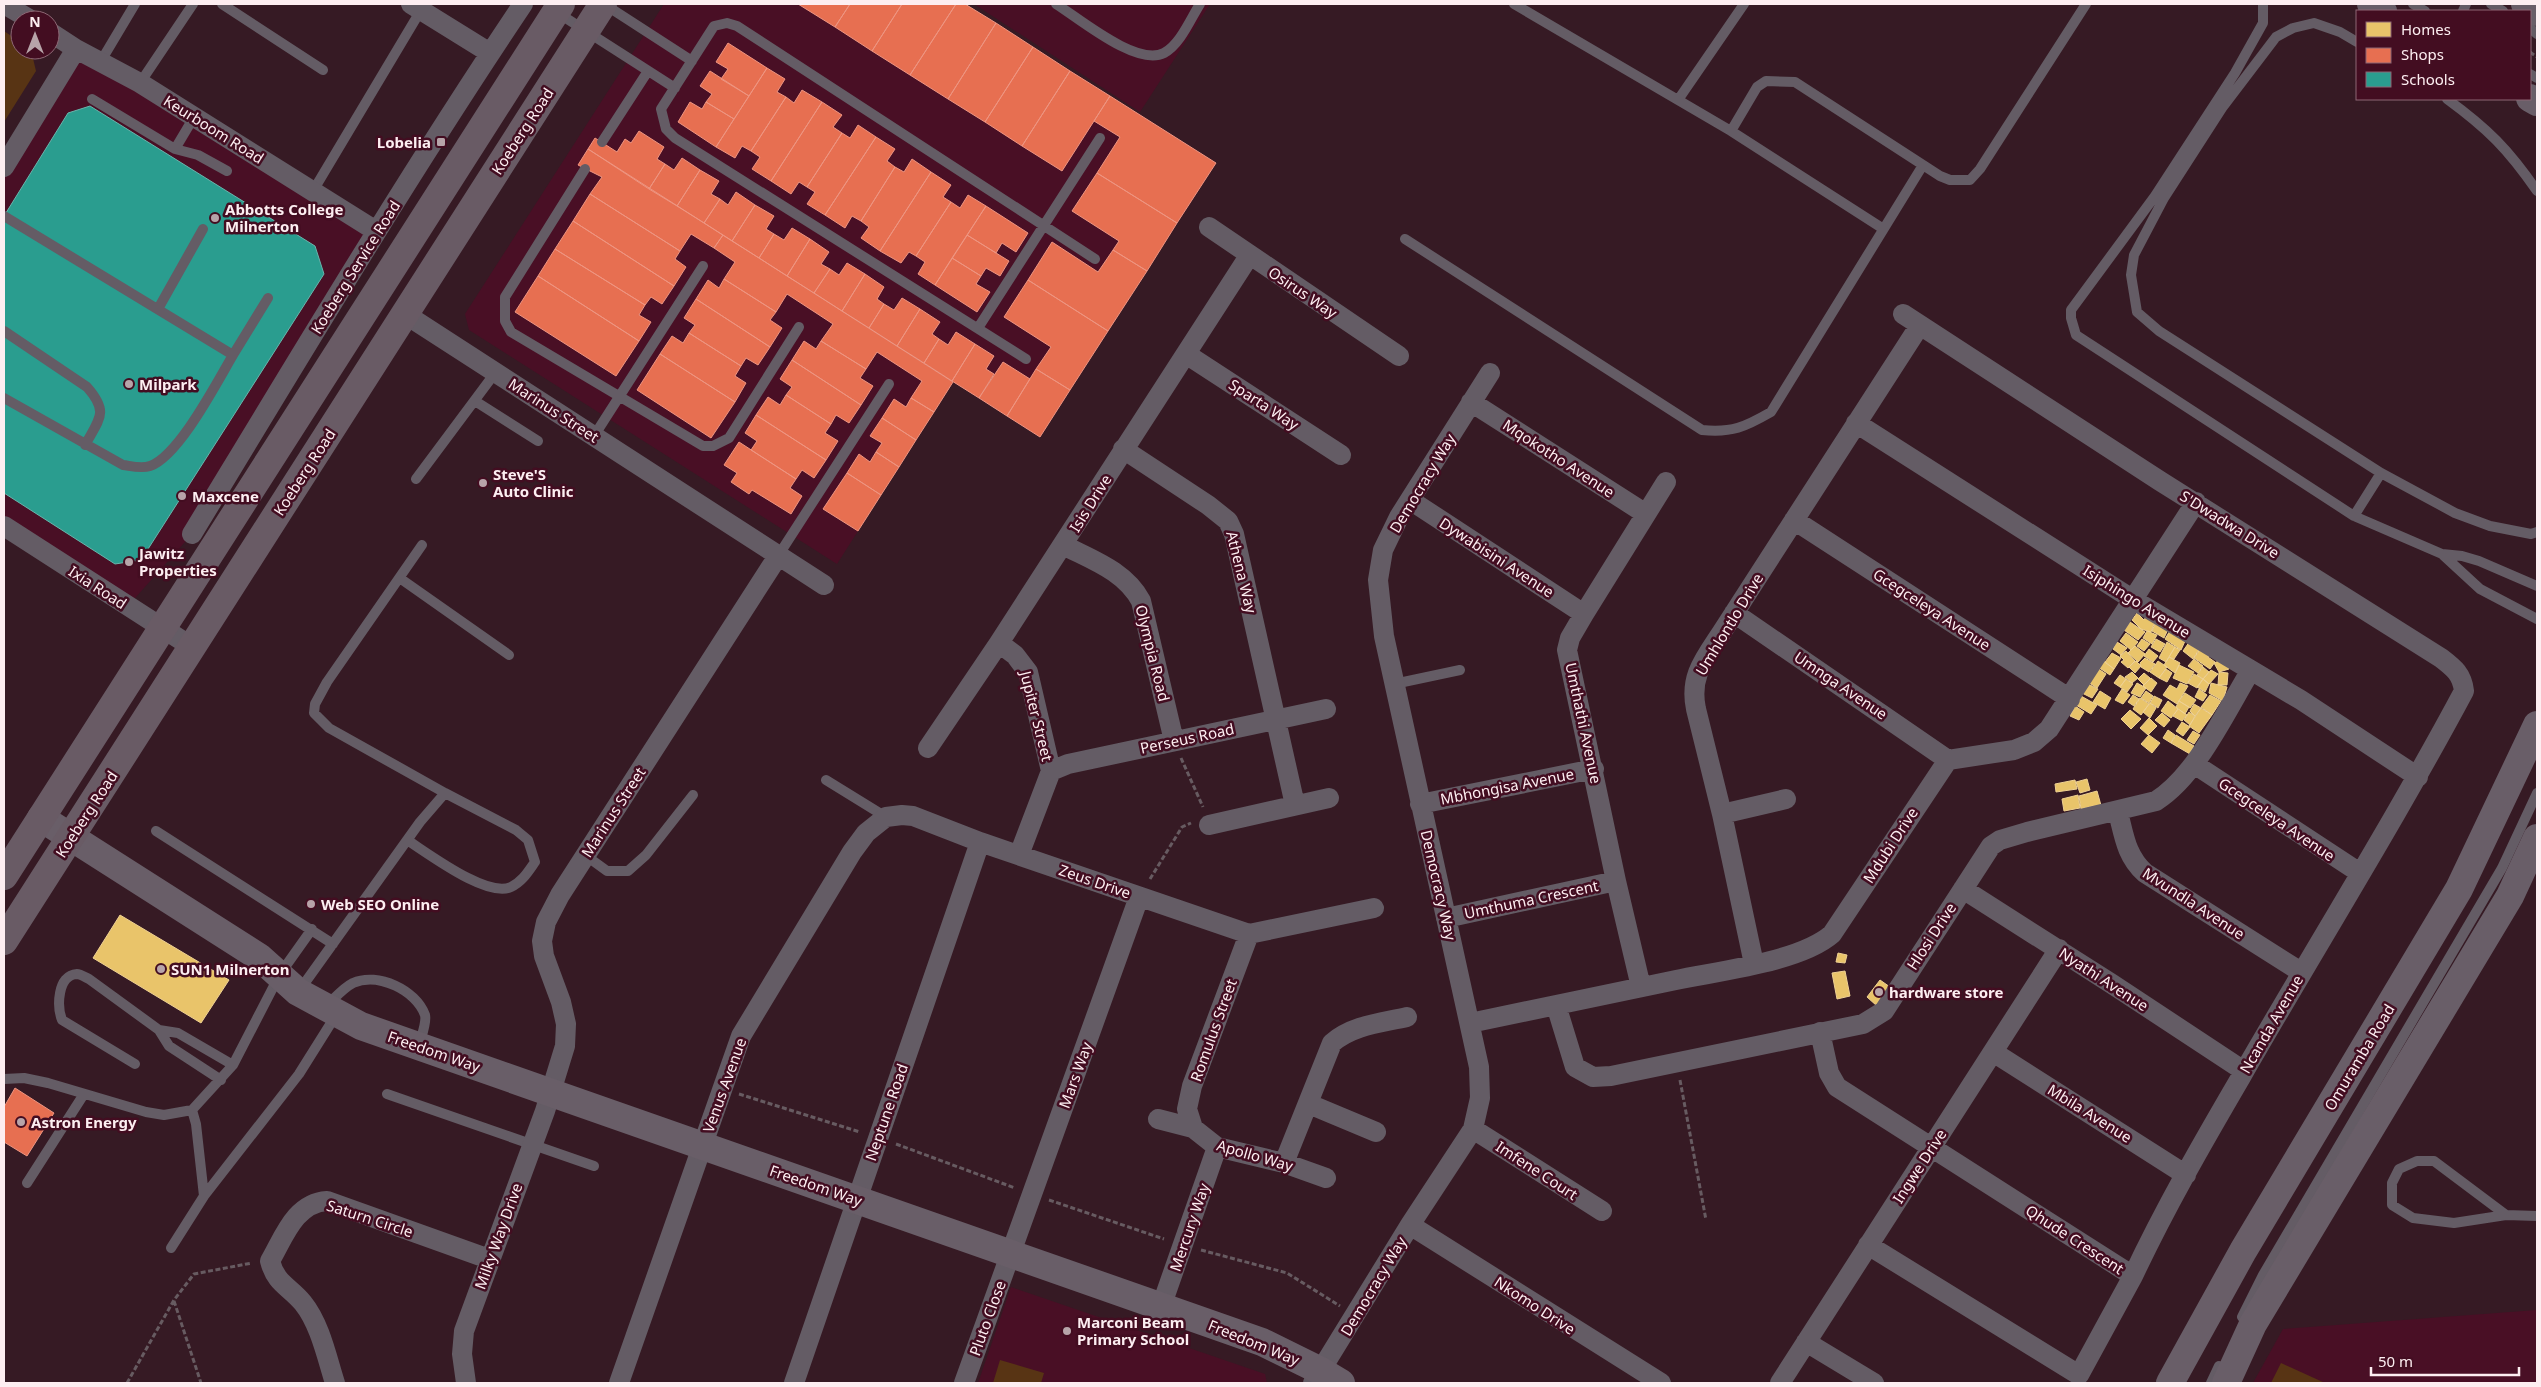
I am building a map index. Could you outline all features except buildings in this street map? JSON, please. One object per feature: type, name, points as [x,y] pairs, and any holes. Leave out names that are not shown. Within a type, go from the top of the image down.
[{"type":"main road","name":"Koeberg Road","points":[[4,941],[603,4]]},
{"type":"main road","points":[[2525,4],[2537,12]]},
{"type":"main road","points":[[4,876],[558,8]]},
{"type":"main road","name":"Omuramba Road","points":[[2170,1383],[2243,1251],[2459,889],[2537,725]]},
{"type":"main road","name":"Freedom Way","points":[[37,824],[238,944],[286,984],[361,1026],[702,1146],[857,1198],[1010,1254],[1262,1342],[1325,1379]]},
{"type":"main road","points":[[2226,1383],[2253,1324],[2510,896],[2537,838]]},
{"type":"street","name":"Koeberg Service Road","points":[[192,534],[376,231],[523,4]]},
{"type":"street","points":[[416,7],[490,53]]},
{"type":"street","name":"Keurboom Road","points":[[60,39],[140,83],[376,231]]},
{"type":"street","points":[[4,167],[76,49]]},
{"type":"street","name":"Osirus Way","points":[[1209,227],[1249,256],[1399,356]]},
{"type":"street","name":"Isis Drive","points":[[928,748],[1063,545],[1249,256]]},
{"type":"street","name":"Marinus Street","points":[[404,314],[824,585]]},
{"type":"street","name":"S'Dwadwa Drive","points":[[1903,314],[2369,611],[2441,658],[2458,672],[2464,691],[2418,777]]},
{"type":"street","name":"Umhlontlo Drive","points":[[1754,964],[1722,814],[1693,693],[1700,666],[1920,325]]},
{"type":"street","name":"Sparta Way","points":[[1186,354],[1341,455]]},
{"type":"street","name":"Democracy Way","points":[[1325,1379],[1410,1225],[1473,1129],[1480,1098],[1480,1081],[1470,1024],[1384,636],[1378,580],[1383,550],[1410,500],[1490,373]]},
{"type":"street","name":"Mqokotho Avenue","points":[[1471,402],[1646,514]]},
{"type":"street","name":"Isiphingo Avenue","points":[[1856,423],[2132,599],[2251,670],[2418,777]]},
{"type":"street","name":"Athena Way","points":[[1123,450],[1228,521],[1234,534],[1295,805]]},
{"type":"street","name":"Umthathi Avenue","points":[[1641,987],[1616,881],[1568,650],[1570,638],[1584,614],[1666,482]]},
{"type":"street","name":"Dywabisini Avenue","points":[[1410,500],[1584,614]]},
{"type":"street","points":[[1948,760],[2014,750],[2034,742],[2049,729],[2196,502]]},
{"type":"street","name":"Gcegceleya Avenue","points":[[1794,520],[2070,699]]},
{"type":"street","name":"Ixia Road","points":[[4,526],[192,647]]},
{"type":"street","name":"Olympia Road","points":[[1063,545],[1120,575],[1134,587],[1141,601],[1174,741]]},
{"type":"street","name":"Marinus Street","points":[[552,1092],[565,1046],[566,1024],[561,1002],[544,956],[542,941],[546,922],[560,895],[778,556]]},
{"type":"street","name":"Umnga Avenue","points":[[1734,613],[1948,760]]},
{"type":"street","name":"Jupiter Street","points":[[999,643],[1015,655],[1028,672],[1051,771],[1019,855]]},
{"type":"street","name":"Hlosi Drive","points":[[1556,1006],[1575,1067],[1582,1073],[1593,1077],[1611,1076],[1863,1024],[1884,1011],[1991,846],[2000,840],[2156,801],[2172,792],[2194,764],[2251,670]]},
{"type":"street","name":"Perseus Road","points":[[1051,771],[1058,767],[1326,709]]},
{"type":"street","name":"Mdubi Drive","points":[[1470,1024],[1754,964],[1811,949],[1832,934],[1948,760]]},
{"type":"street","name":"Gcegceleya Avenue","points":[[2194,764],[2360,873]]},
{"type":"street","name":"Mbhongisa Avenue","points":[[1420,804],[1594,769]]},
{"type":"street","name":"Ncanda Avenue","points":[[2133,1276],[2186,1174],[2300,972],[2418,777]]},
{"type":"street","points":[[1208,821],[1329,798]]},
{"type":"street","points":[[1722,814],[1786,799]]},
{"type":"street","name":"Mvundla Avenue","points":[[2118,812],[2128,850],[2134,863],[2145,873],[2300,972]]},
{"type":"street","name":"Zeus Drive","points":[[886,817],[914,816],[980,842],[1249,934]]},
{"type":"street","name":"Venus Avenue","points":[[619,1383],[748,1021],[852,852],[866,834],[886,817]]},
{"type":"street","name":"Neptune Road","points":[[794,1383],[980,842]]},
{"type":"street","name":"Umthuma Crescent","points":[[1446,918],[1616,881]]},
{"type":"street","name":"Nyathi Avenue","points":[[1963,888],[2244,1071]]},
{"type":"street","name":"Mars Way","points":[[1010,1254],[1139,897]]},
{"type":"street","points":[[1249,934],[1374,908]]},
{"type":"street","name":"Romulus Street","points":[[1193,1128],[1187,1109],[1192,1086],[1249,934]]},
{"type":"street","name":"Ingwe Drive","points":[[1780,1383],[2059,950]]},
{"type":"street","points":[[1284,1163],[1332,1042],[1340,1036],[1360,1027],[1406,1017]]},
{"type":"street","name":"Qhude Crescent","points":[[1820,1032],[1828,1073],[1837,1087],[2133,1276],[2077,1379],[1868,1245]]},
{"type":"street","name":"Mbila Avenue","points":[[1993,1052],[2186,1174]]},
{"type":"street","name":"Milky Way Drive","points":[[466,1383],[462,1354],[464,1331],[552,1092]]},
{"type":"street","points":[[1309,1104],[1376,1132]]},
{"type":"street","name":"Apollo Way","points":[[1158,1118],[1193,1128],[1217,1147],[1284,1163],[1326,1178]]},
{"type":"street","name":"Imfene Court","points":[[1473,1129],[1602,1211]]},
{"type":"street","name":"Mercury Way","points":[[1161,1307],[1217,1147]]},
{"type":"street","name":"Saturn Circle","points":[[270,1261],[294,1220],[303,1209],[310,1204],[327,1201],[489,1259]]},
{"type":"street","name":"Nkomo Drive","points":[[1410,1225],[1631,1375],[1662,1383]]},
{"type":"street","name":"Pluto Close","points":[[964,1383],[1010,1254]]},
{"type":"street","points":[[270,1261],[273,1274],[303,1303],[313,1321],[335,1383]]},
{"type":"street","points":[[1806,1342],[1874,1383]]},
{"type":"lane","points":[[101,61],[135,4]]},
{"type":"lane","points":[[140,83],[193,4]]},
{"type":"lane","points":[[222,4],[323,70]]},
{"type":"lane","points":[[603,4],[692,60]]},
{"type":"lane","points":[[1056,4],[1132,53],[1148,57],[1164,53],[1174,44],[1200,4]]},
{"type":"lane","points":[[1514,4],[1731,131],[1882,228]]},
{"type":"lane","points":[[1678,100],[1744,4]]},
{"type":"lane","points":[[1731,131],[1758,87],[1766,82],[1779,80],[1795,82],[1923,165],[1950,180],[1970,180],[1980,169],[2086,4]]},
{"type":"lane","points":[[2263,4],[2262,24],[2235,73],[2155,196],[2071,310],[2071,318],[2076,335],[2354,516],[2442,554],[2479,560],[2537,586]]},
{"type":"lane","points":[[2490,4],[2501,10]]},
{"type":"lane","points":[[313,191],[416,7]]},
{"type":"lane","points":[[558,8],[586,31],[675,88]]},
{"type":"lane","points":[[1026,359],[675,138],[666,129],[661,109],[714,26],[727,23],[737,26],[1095,259]]},
{"type":"lane","points":[[2356,41],[2340,32],[2314,23],[2293,28],[2276,37],[2222,108],[2164,198],[2134,256],[2131,276],[2137,312],[2159,330],[2381,473],[2456,513],[2490,526],[2531,534],[2537,532]]},
{"type":"lane","points":[[602,142],[648,71]]},
{"type":"lane","points":[[92,98],[175,149],[198,155],[227,171]]},
{"type":"lane","points":[[2448,100],[2476,120],[2505,146],[2537,191]]},
{"type":"lane","points":[[175,149],[194,117]]},
{"type":"lane","points":[[978,328],[1100,138]]},
{"type":"lane","points":[[1405,239],[1702,430],[1723,432],[1748,425],[1771,412],[1882,228],[1923,165]]},
{"type":"lane","points":[[585,169],[505,297],[505,321],[511,332],[703,446],[713,446],[729,438],[799,327]]},
{"type":"lane","points":[[4,216],[233,355]]},
{"type":"lane","points":[[158,309],[203,229]]},
{"type":"lane","points":[[594,436],[703,266]]},
{"type":"lane","points":[[4,398],[123,465],[140,468],[156,462],[170,451],[200,411],[268,298]]},
{"type":"lane","points":[[4,331],[87,386],[97,398],[102,408],[101,417],[85,445]]},
{"type":"lane","points":[[416,479],[495,373]]},
{"type":"lane","points":[[778,556],[889,384]]},
{"type":"lane","points":[[475,401],[538,441]]},
{"type":"lane","points":[[2354,516],[2381,473]]},
{"type":"lane","points":[[407,840],[476,883],[492,888],[510,888],[524,877],[535,862],[528,840],[516,830],[445,793],[329,728],[314,713],[315,704],[327,682],[401,578],[422,545]]},
{"type":"lane","points":[[2442,554],[2480,589],[2537,618]]},
{"type":"lane","points":[[401,578],[510,655]]},
{"type":"lane","points":[[1394,684],[1460,670]]},
{"type":"lane","points":[[826,780],[886,817]]},
{"type":"lane","points":[[286,984],[333,944],[407,840],[445,793]]},
{"type":"lane","points":[[2237,1329],[2262,1275],[2502,868],[2537,793]]},
{"type":"lane","points":[[586,855],[607,871],[628,871],[646,855],[693,796]]},
{"type":"lane","points":[[156,831],[333,944]]},
{"type":"lane","points":[[2406,1000],[2475,882]]},
{"type":"lane","points":[[4,1080],[24,1078],[146,1112],[164,1115],[192,1110],[233,1065],[286,984],[312,930]]},
{"type":"lane","points":[[135,1064],[62,1020],[58,1010],[58,1001],[63,986],[69,977],[78,974],[89,979],[159,1030],[169,1046],[221,1080]]},
{"type":"lane","points":[[171,1248],[204,1196],[299,1074],[331,1010],[352,984],[362,981],[380,981],[402,989],[418,1001],[426,1017],[419,1046]]},
{"type":"lane","points":[[159,1030],[178,1033],[233,1065]]},
{"type":"lane","points":[[27,1183],[84,1094]]},
{"type":"lane","points":[[386,1094],[594,1166]]},
{"type":"lane","points":[[192,1110],[196,1124],[204,1196]]},
{"type":"lane","points":[[2506,1215],[2434,1162],[2417,1161],[2399,1169],[2392,1183],[2392,1205],[2413,1218],[2454,1223],[2506,1215],[2537,1216]]},
{"type":"lane","points":[[2211,1383],[2224,1356]]},
{"type":"path","points":[[1139,897],[1182,827],[1208,821],[1174,741]]},
{"type":"path","points":[[1676,1062],[1706,1220]]},
{"type":"path","points":[[127,1383],[174,1300],[194,1274],[270,1261]]},
{"type":"path","points":[[174,1300],[201,1383]]},
{"type":"shaded area","points":[[664,4],[965,4],[1216,163],[1040,437],[953,382],[837,564],[469,330],[465,314]]},
{"type":"shaded area","points":[[974,4],[1210,4],[1140,112]]},
{"type":"shaded area","points":[[4,31],[10,35],[10,60],[33,60],[36,71],[4,122]]},
{"type":"shaded area","name":"Milpark","points":[[76,49],[376,231],[192,534],[128,606],[4,526],[4,167]]},
{"type":"shaded area","name":"Marconi Beam Primary School","points":[[1011,1287],[1265,1374],[1267,1383],[978,1383]]},
{"type":"shaded area","points":[[2537,1310],[2537,1383],[2253,1383],[2283,1329]]},
{"type":"shaded area","points":[[1000,1360],[1044,1373],[1041,1383],[993,1383]]},
{"type":"shaded area","points":[[2281,1363],[2325,1383],[2271,1383]]},
{"type":"place","name":"Lobelia","points":[[441,142]]},
{"type":"place","name":"Abbotts College Milnerton","points":[[215,218]]},
{"type":"place","name":"Milpark","points":[[129,384]]},
{"type":"place","name":"Steve'S Auto Clinic","points":[[483,483]]},
{"type":"place","name":"Maxcene","points":[[182,496]]},
{"type":"place","name":"Jawitz Properties","points":[[129,562]]},
{"type":"place","name":"Web SEO Online","points":[[311,904]]},
{"type":"place","name":"SUN1 Milnerton","points":[[161,969]]},
{"type":"place","name":"hardware store","points":[[1879,992]]},
{"type":"place","name":"Astron Energy","points":[[21,1122]]},
{"type":"place","name":"Marconi Beam Primary School","points":[[1067,1331]]}]
